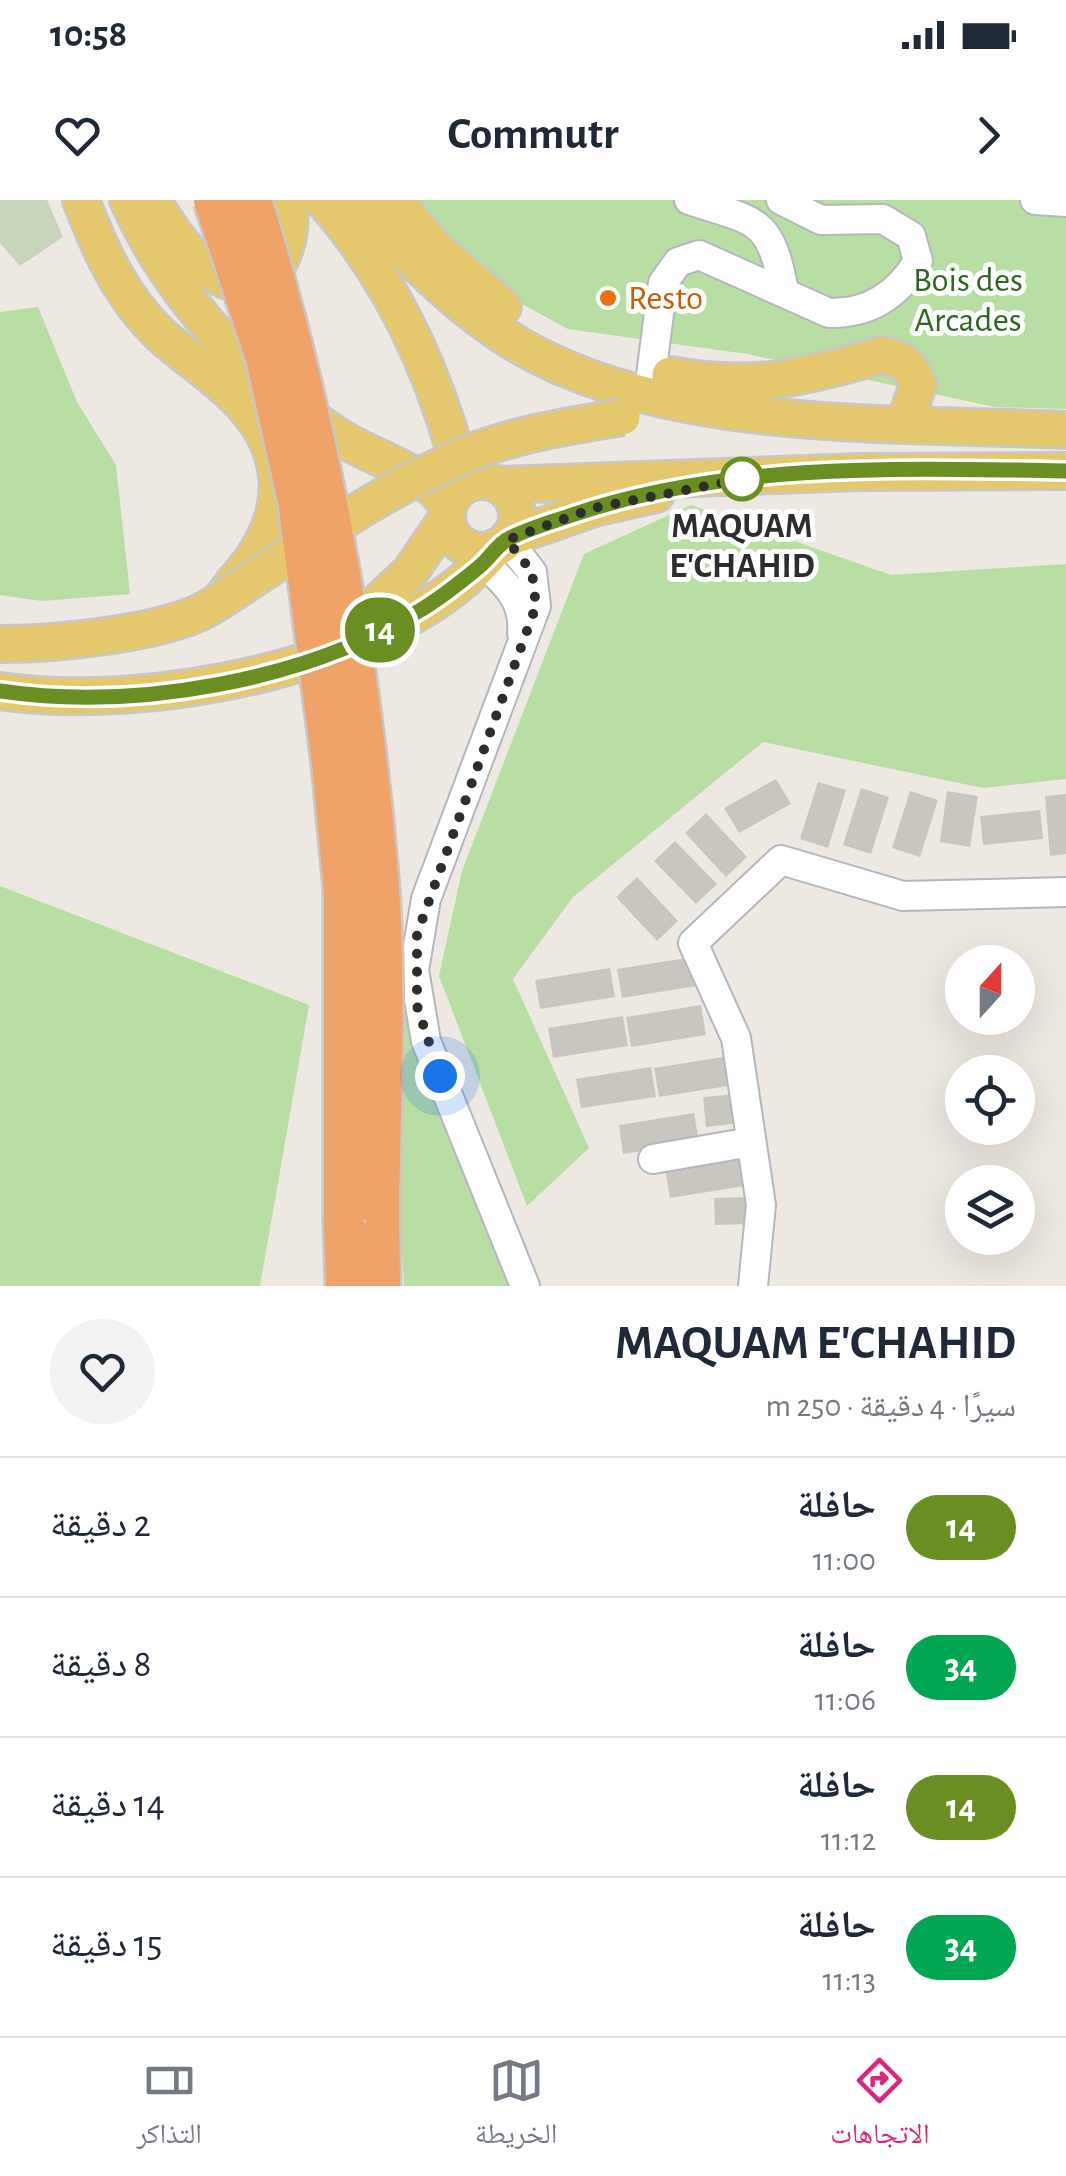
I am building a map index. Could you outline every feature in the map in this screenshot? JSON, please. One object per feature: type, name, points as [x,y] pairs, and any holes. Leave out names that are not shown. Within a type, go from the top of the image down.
[{"type":"highway","points":[[214,200],[266,358],[298,500],[344,890],[362,1214],[380,1286]]},
{"type":"highway","points":[[251,200],[324,483],[353,662],[377,865],[382,995],[362,1214],[346,1286]]},
{"type":"main road","points":[[81,200],[100,246],[139,312],[244,404],[266,437],[276,475],[275,514],[262,552],[215,604]]},
{"type":"main road","points":[[128,200],[146,241],[259,377],[346,441],[430,486],[464,499],[516,509],[493,547]]},
{"type":"main road","points":[[152,200],[204,267],[239,283],[255,281],[283,258],[292,223],[288,200]]},
{"type":"main road","points":[[323,200],[381,274],[451,430],[464,499],[454,536],[493,547]]},
{"type":"main road","points":[[357,200],[432,282],[504,336],[571,370],[708,406],[816,422]]},
{"type":"main road","points":[[395,200],[436,248],[486,296],[579,350],[651,375],[739,385],[770,383],[881,355],[896,358],[908,363],[918,384],[914,406],[904,423]]},
{"type":"main road","points":[[0,644],[106,637],[215,604],[398,488],[474,451],[547,430],[667,414],[1066,430]]},
{"type":"main road","points":[[326,652],[410,572],[464,499],[862,472],[1066,472]]},
{"type":"main road","points":[[0,691],[84,698],[238,682],[326,652],[405,618],[493,547],[594,508],[720,480]]},
{"type":"street","points":[[689,200],[758,224],[770,238],[784,291]]},
{"type":"street","points":[[651,375],[664,282],[678,262],[698,255],[829,312],[850,314],[870,308],[906,282],[918,261],[911,236],[883,219],[821,220],[781,200]]},
{"type":"street","points":[[1035,200],[1066,202]]},
{"type":"street","points":[[493,547],[532,572],[537,598],[520,660],[426,899],[414,970],[426,1042],[525,1286]]},
{"type":"street","points":[[753,1286],[761,1205],[736,1038],[694,942],[781,860],[903,896],[1066,892]]},
{"type":"street","points":[[653,1159],[751,1142]]},
{"type":"green space","points":[[0,200],[47,200],[63,237],[20,266],[0,243]]},
{"type":"green space","name":"Bois des Arcades","points":[[412,200],[1066,200],[1066,409],[995,407],[747,354],[568,329],[520,303],[469,264]]},
{"type":"green space","points":[[38,307],[77,402],[116,465],[130,594],[42,601],[0,595],[0,312]]},
{"type":"green space","points":[[691,505],[891,575],[1066,564],[1066,779],[983,788],[763,742],[573,897],[513,979],[589,1148],[527,1206],[439,976],[462,871],[584,554]]},
{"type":"green space","points":[[0,886],[309,1005],[260,1286],[0,1286]]},
{"type":"green space","points":[[405,1000],[518,1286],[404,1286],[399,1199]]},
{"type":"building","points":[[776,779],[791,804],[739,833],[724,808]]},
{"type":"building","points":[[818,782],[846,790],[828,848],[800,839]]},
{"type":"building","points":[[861,788],[889,797],[871,854],[843,845]]},
{"type":"building","points":[[910,791],[938,800],[920,857],[892,848]]},
{"type":"building","points":[[947,791],[978,796],[970,847],[940,842]]},
{"type":"building","points":[[1066,794],[1066,854],[1050,856],[1045,796]]},
{"type":"building","points":[[1040,810],[1043,839],[983,845],[980,816]]},
{"type":"building","points":[[706,813],[747,857],[726,877],[685,833]]},
{"type":"building","points":[[675,841],[717,884],[696,904],[654,861]]},
{"type":"building","points":[[637,877],[678,921],[657,941],[616,897]]},
{"type":"building","points":[[693,957],[697,986],[622,998],[617,969]]},
{"type":"building","points":[[610,968],[615,997],[540,1009],[535,980]]},
{"type":"building","points":[[701,1005],[706,1035],[631,1047],[626,1017]]},
{"type":"building","points":[[623,1016],[628,1046],[553,1058],[548,1028]]},
{"type":"building","points":[[729,1056],[734,1085],[659,1097],[654,1068]]},
{"type":"building","points":[[651,1067],[656,1097],[581,1108],[576,1079]]},
{"type":"building","points":[[737,1094],[740,1123],[706,1127],[703,1097]]},
{"type":"building","points":[[694,1113],[699,1142],[623,1154],[619,1125]]},
{"type":"building","points":[[741,1158],[745,1186],[670,1198],[665,1169]]},
{"type":"building","points":[[748,1197],[749,1224],[715,1225],[714,1198]]},
{"type":"bus line","name":"14","points":[[0,691],[84,698],[164,692],[238,682],[292,667],[424,608],[483,564],[508,538],[594,508],[720,480],[862,472],[1066,471]]},
{"type":"place","name":"Resto","points":[[608,298]]},
{"type":"place","name":"MAQUAM E'CHAHID","points":[[742,479]]},
{"type":"route","points":[[440,1076],[417,1006],[417,934],[426,899],[520,660],[536,606],[532,572],[508,538],[594,508],[720,480],[742,479]]}]
